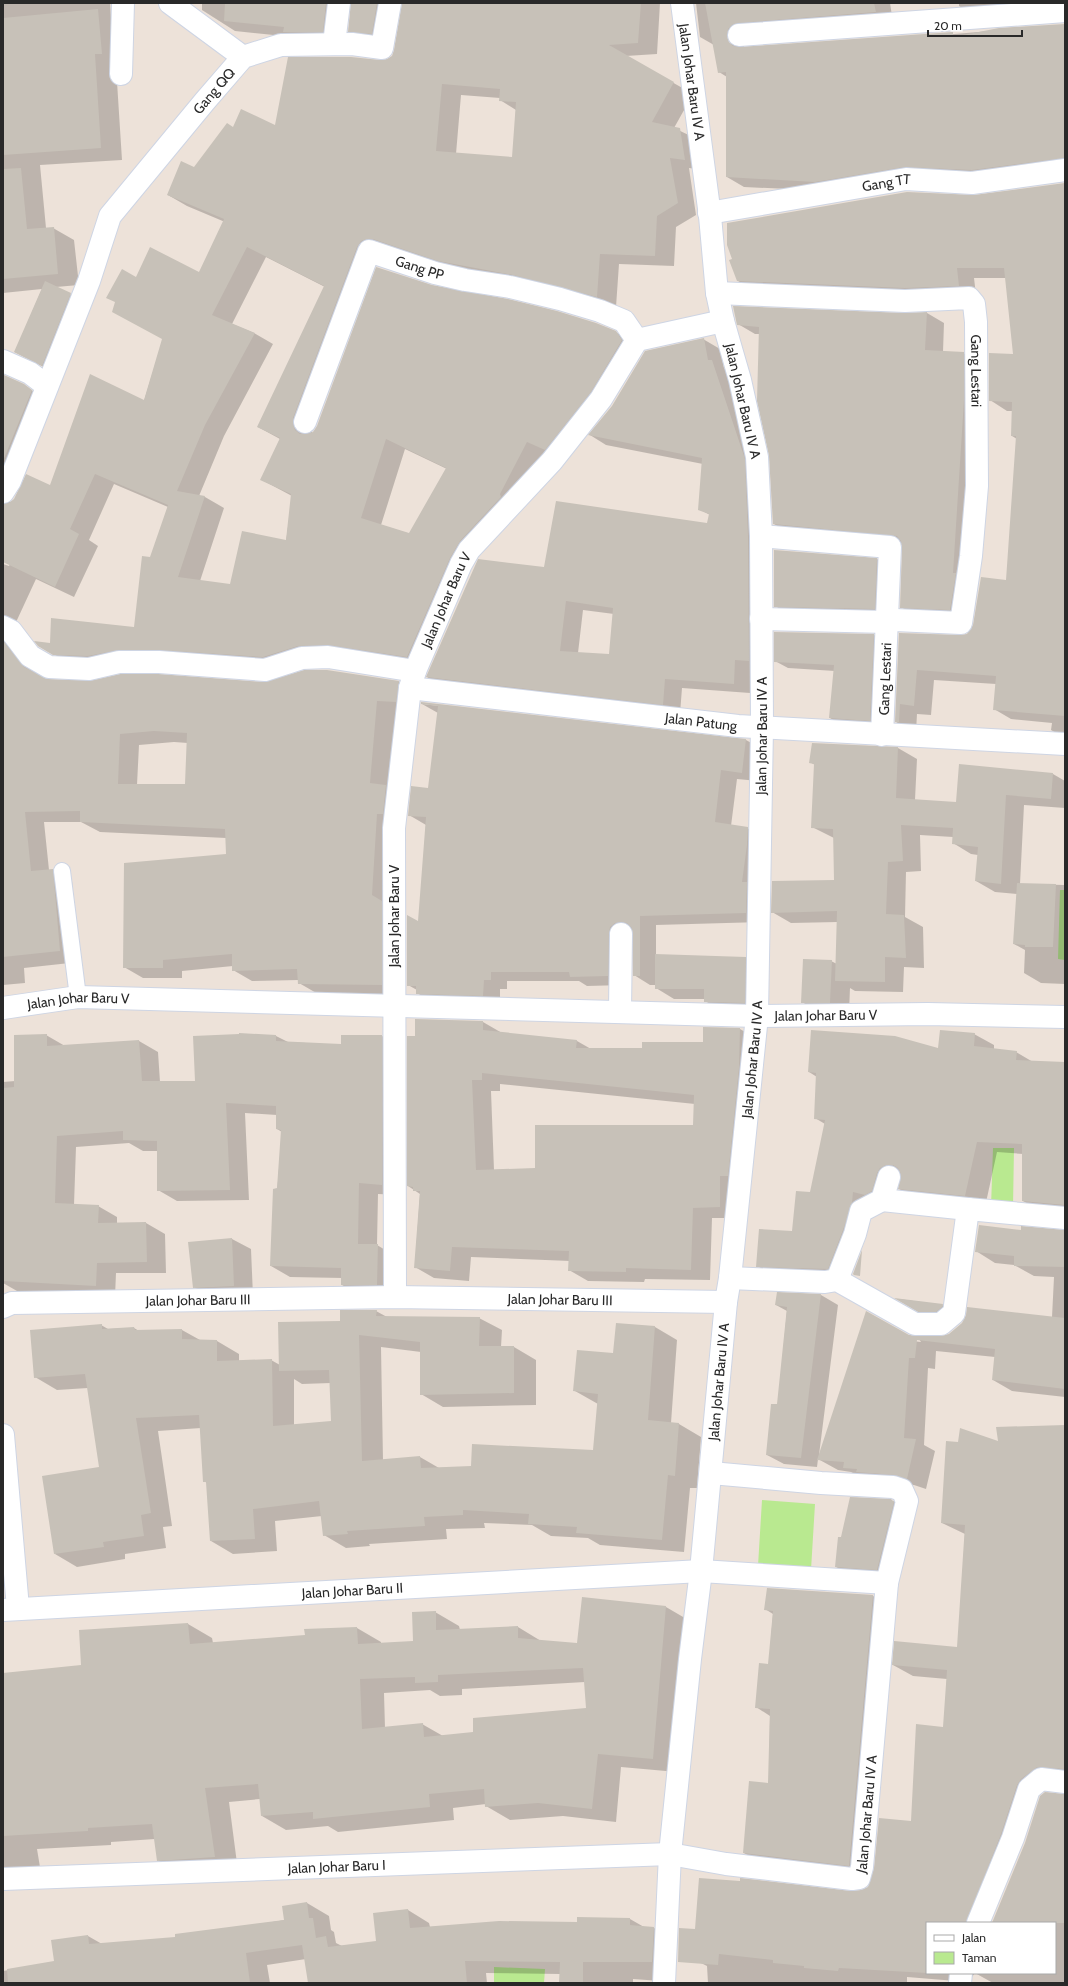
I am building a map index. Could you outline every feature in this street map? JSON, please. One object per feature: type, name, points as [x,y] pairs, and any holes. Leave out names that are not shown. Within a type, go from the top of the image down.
[{"type":"street","points":[[121,74],[123,3]]},
{"type":"street","points":[[170,3],[244,57]]},
{"type":"street","points":[[334,44],[339,3]]},
{"type":"street","name":"Gang QQ","points":[[3,492],[10,481],[89,281],[110,216],[146,171],[244,57],[281,45],[352,44],[382,48],[390,3]]},
{"type":"street","name":"Jalan Johar Baru IV A","points":[[665,1983],[670,1854],[690,1659],[702,1571],[726,1302],[730,1278],[757,1016],[762,727],[761,536],[757,457],[740,380],[723,321],[717,293],[709,213],[682,3]]},
{"type":"street","points":[[739,35],[1065,11]]},
{"type":"street","name":"Gang TT","points":[[709,213],[906,179],[972,183],[1065,170]]},
{"type":"street","name":"Gang PP","points":[[304,422],[369,251],[435,273],[517,289],[560,299],[600,311],[624,321],[637,340]]},
{"type":"street","name":"Gang Lestari","points":[[717,293],[905,301],[969,298],[974,304],[976,322],[977,486],[971,556],[961,623],[895,620],[887,622],[761,619]]},
{"type":"street","points":[[637,340],[723,321]]},
{"type":"street","name":"Jalan Johar Baru V","points":[[394,1005],[394,828],[413,680],[461,564],[469,550],[557,454],[601,399],[637,340]]},
{"type":"street","points":[[3,362],[30,373],[48,386]]},
{"type":"street","name":"Gang Lestari","points":[[761,536],[890,547],[882,735]]},
{"type":"street","name":"Jalan Patung","points":[[3,627],[11,631],[30,656],[50,667],[88,669],[119,662],[152,662],[265,670],[302,658],[328,657],[413,680],[762,727],[882,735],[1065,744]]},
{"type":"street","points":[[620,1012],[621,934]]},
{"type":"street","name":"Jalan Johar Baru V","points":[[3,1008],[78,997],[757,1016],[928,1014],[1065,1017]]},
{"type":"street","points":[[394,1005],[395,1297]]},
{"type":"street","points":[[882,1200],[889,1177]]},
{"type":"street","points":[[837,1280],[855,1234],[861,1211],[882,1200],[1065,1218]]},
{"type":"street","points":[[730,1278],[825,1282],[837,1280],[915,1324],[941,1324],[954,1313],[968,1209]]},
{"type":"street","name":"Jalan Johar Baru III","points":[[3,1307],[12,1304],[395,1297],[726,1302]]},
{"type":"street","points":[[3,1435],[11,1609]]},
{"type":"street","name":"Jalan Johar Baru IV A","points":[[670,1854],[734,1865],[852,1880],[859,1878],[862,1867],[887,1584],[907,1502],[902,1490],[893,1487],[821,1483],[711,1473]]},
{"type":"street","points":[[702,1571],[887,1584]]},
{"type":"street","name":"Jalan Johar Baru II","points":[[11,1609],[702,1571]]},
{"type":"street","points":[[978,1922],[1012,1838],[1029,1789],[1041,1779],[1065,1782]]},
{"type":"street","name":"Jalan Johar Baru I","points":[[3,1879],[670,1854]]},
{"type":"lane","points":[[62,871],[78,997]]},
{"type":"green space","points":[[1060,890],[1065,890],[1065,960],[1058,959]]},
{"type":"green space","points":[[993,1148],[1014,1148],[1013,1207],[991,1207]]},
{"type":"green space","points":[[762,1500],[815,1504],[811,1570],[758,1566]]},
{"type":"green space","points":[[494,1967],[545,1969],[544,1983],[494,1983]]},
{"type":"building","points":[[225,3],[326,3],[323,32],[283,32],[284,27],[224,21]]},
{"type":"building","points":[[351,3],[377,3],[372,34],[348,32]]},
{"type":"building","points":[[402,3],[641,3],[638,43],[609,45],[674,82],[652,122],[680,128],[685,160],[670,158],[678,203],[657,216],[655,256],[600,254],[597,297],[513,275],[438,261],[373,239],[361,241],[357,247],[293,418],[295,430],[300,434],[307,434],[313,432],[317,426],[376,267],[432,285],[508,299],[557,311],[616,331],[622,340],[591,392],[545,450],[527,442],[500,494],[501,497],[460,541],[450,558],[407,657],[328,645],[298,646],[263,657],[159,650],[119,650],[88,656],[53,655],[38,646],[34,641],[50,643],[51,618],[134,627],[142,556],[150,557],[168,505],[95,474],[70,529],[79,534],[55,587],[3,562],[3,504],[9,503],[14,499],[26,474],[50,485],[90,374],[144,400],[162,339],[112,312],[115,302],[106,298],[122,269],[136,277],[150,247],[199,272],[224,219],[167,195],[181,161],[194,167],[227,123],[233,127],[241,109],[275,125],[288,57],[351,57],[380,60],[387,59],[392,56]],"holes":[[[442,84],[500,89],[499,101],[516,102],[512,157],[436,151]],[[247,247],[324,286],[257,427],[280,438],[260,480],[291,494],[286,540],[242,531],[230,584],[178,577],[205,496],[177,491],[205,425],[255,333],[212,315]],[[386,439],[446,468],[409,533],[361,518]]]},
{"type":"building","points":[[705,3],[874,3],[876,12],[738,23],[732,25],[728,29],[727,36],[729,42],[733,46],[740,47],[953,32],[953,37],[999,28],[1065,24],[1065,158],[972,170],[904,167],[815,182],[726,177],[726,72],[718,73]]},
{"type":"building","points":[[98,9],[102,54],[95,54],[101,148],[3,155],[3,18]]},
{"type":"building","points":[[21,168],[27,229],[54,227],[58,274],[3,279],[3,169]]},
{"type":"building","points":[[1065,183],[1065,716],[993,710],[996,676],[917,670],[914,706],[900,704],[899,722],[895,722],[899,633],[967,634],[973,625],[981,577],[1006,580],[1016,436],[1011,436],[1012,402],[989,401],[989,353],[1013,354],[1004,268],[957,268],[959,286],[905,288],[737,281],[729,260],[732,259],[727,245],[727,223],[907,192],[974,195]]},
{"type":"building","points":[[45,281],[71,293],[42,366],[14,352]]},
{"type":"building","points":[[733,306],[904,313],[927,312],[925,350],[964,352],[964,400],[953,573],[956,573],[950,610],[900,608],[902,548],[901,541],[897,536],[773,524],[769,456],[757,401],[759,327],[737,325]]},
{"type":"building","points":[[704,338],[708,360],[712,360],[745,459],[748,536],[749,661],[735,660],[734,684],[665,679],[663,705],[426,677],[478,559],[544,567],[556,501],[707,523],[709,514],[698,510],[702,458],[588,435],[612,406],[645,351]],"holes":[[[566,601],[613,608],[609,654],[560,651]]]},
{"type":"building","points":[[4,375],[24,384],[32,390],[3,461]]},
{"type":"building","points":[[774,550],[877,558],[875,609],[774,607]]},
{"type":"building","points":[[774,632],[874,634],[870,721],[829,718],[834,665],[774,662]]},
{"type":"building","points":[[3,641],[24,667],[48,679],[89,681],[120,674],[159,674],[264,682],[304,670],[327,670],[399,681],[396,702],[377,701],[370,783],[386,785],[383,814],[377,814],[372,895],[382,901],[382,985],[298,984],[297,969],[232,971],[232,954],[163,960],[163,968],[123,968],[124,863],[226,854],[225,829],[80,822],[80,811],[25,812],[31,871],[53,869],[60,951],[3,957]],"holes":[[[154,731],[187,733],[185,784],[118,784],[120,734]]]},
{"type":"building","points":[[421,702],[746,739],[742,773],[721,770],[715,822],[748,827],[742,882],[747,882],[746,913],[640,916],[640,976],[633,976],[632,928],[627,923],[621,922],[615,923],[610,927],[608,976],[570,977],[569,972],[491,972],[491,980],[484,980],[483,996],[416,994],[416,986],[407,986],[407,915],[418,921],[426,817],[408,816],[411,786],[428,788],[438,706],[421,704]]},
{"type":"building","points":[[812,743],[898,747],[896,798],[956,802],[959,764],[1053,773],[1051,799],[1006,795],[1001,884],[975,881],[978,847],[952,844],[953,828],[901,825],[903,861],[888,862],[886,914],[904,915],[906,958],[885,957],[885,982],[835,981],[837,911],[771,913],[772,881],[834,880],[833,829],[811,828],[814,764],[809,763]]},
{"type":"building","points":[[1017,883],[1056,884],[1053,947],[1025,947],[1025,945],[1013,944]]},
{"type":"building","points":[[655,954],[746,957],[745,1003],[704,1002],[704,989],[655,989]]},
{"type":"building","points":[[803,959],[832,960],[830,1003],[801,1003]]},
{"type":"building","points":[[415,1019],[483,1021],[483,1030],[577,1040],[576,1048],[642,1048],[642,1042],[703,1042],[703,1027],[740,1028],[739,1068],[728,1176],[720,1176],[720,1207],[693,1208],[691,1270],[626,1268],[626,1272],[568,1271],[569,1251],[452,1247],[450,1271],[414,1268],[420,1191],[413,1191],[413,1187],[407,1186],[407,1036],[415,1036]],"holes":[[[482,1073],[694,1095],[693,1125],[535,1125],[535,1168],[476,1170],[472,1080],[482,1080]]]},
{"type":"building","points":[[811,1030],[895,1036],[938,1048],[940,1030],[975,1033],[974,1046],[1017,1051],[1016,1060],[1065,1062],[1065,1205],[1022,1201],[1022,1144],[977,1142],[965,1196],[898,1189],[901,1174],[898,1168],[893,1165],[886,1165],[880,1168],[877,1173],[872,1191],[865,1195],[853,1192],[852,1203],[828,1269],[756,1267],[759,1229],[792,1231],[796,1191],[810,1192],[825,1120],[814,1119],[816,1073],[808,1072]]},
{"type":"building","points":[[239,1033],[276,1035],[276,1041],[341,1044],[341,1035],[382,1035],[382,1185],[359,1183],[358,1244],[378,1244],[377,1285],[341,1285],[341,1268],[270,1266],[273,1189],[277,1188],[281,1130],[276,1129],[276,1106],[226,1103],[230,1190],[157,1191],[157,1141],[123,1140],[123,1131],[57,1136],[55,1203],[99,1205],[98,1223],[146,1222],[147,1262],[97,1263],[96,1286],[3,1281],[3,1088],[14,1087],[14,1035],[47,1034],[47,1046],[139,1040],[142,1081],[195,1081],[193,1036]]},
{"type":"building","points":[[979,1225],[1021,1230],[1021,1226],[1065,1230],[1065,1267],[1014,1266],[1014,1256],[975,1252]]},
{"type":"building","points":[[232,1238],[234,1286],[193,1288],[188,1242]]},
{"type":"building","points":[[862,1250],[860,1276],[854,1275],[853,1274]]},
{"type":"building","points":[[777,1292],[821,1294],[801,1458],[766,1455],[771,1404],[777,1404],[787,1307],[775,1305]]},
{"type":"building","points":[[894,1298],[943,1304],[942,1307],[936,1312],[918,1312]]},
{"type":"building","points":[[967,1307],[1065,1318],[1065,1389],[992,1380],[995,1349],[917,1340],[915,1358],[909,1358],[904,1438],[916,1439],[907,1479],[894,1475],[856,1472],[857,1469],[843,1468],[844,1462],[817,1460],[866,1311],[909,1335],[941,1336],[949,1334],[962,1323],[966,1315]]},
{"type":"building","points":[[340,1310],[377,1310],[376,1316],[480,1317],[479,1346],[514,1346],[514,1393],[420,1395],[420,1342],[359,1335],[362,1461],[420,1456],[421,1468],[471,1466],[472,1444],[593,1450],[598,1394],[573,1391],[577,1350],[613,1353],[616,1323],[655,1326],[648,1420],[679,1423],[675,1476],[668,1475],[662,1540],[576,1533],[577,1527],[528,1524],[529,1514],[463,1510],[463,1515],[424,1517],[425,1526],[347,1531],[348,1534],[323,1536],[319,1501],[253,1509],[255,1539],[210,1541],[206,1482],[203,1482],[199,1415],[136,1418],[151,1513],[141,1515],[144,1536],[103,1542],[104,1547],[54,1554],[42,1476],[99,1467],[85,1374],[34,1378],[30,1330],[102,1324],[102,1329],[134,1327],[135,1330],[182,1329],[182,1339],[217,1340],[217,1361],[272,1359],[273,1426],[331,1421],[329,1370],[279,1371],[278,1322],[340,1321]]},
{"type":"building","points":[[1065,1425],[1065,1769],[1037,1767],[1021,1779],[1017,1785],[1001,1834],[966,1922],[926,1922],[926,1973],[839,1968],[838,1971],[804,1968],[804,1966],[773,1963],[773,1960],[719,1954],[718,1965],[678,1962],[679,1928],[695,1929],[699,1878],[740,1881],[740,1878],[851,1891],[861,1890],[868,1887],[874,1868],[879,1818],[911,1821],[916,1724],[943,1727],[947,1670],[892,1665],[894,1641],[957,1647],[965,1525],[941,1523],[946,1441],[958,1442],[960,1428],[998,1441],[996,1427]]},
{"type":"building","points":[[850,1497],[891,1499],[894,1502],[877,1570],[835,1567],[838,1537],[841,1537]]},
{"type":"building","points":[[767,1588],[873,1595],[849,1866],[743,1853],[749,1781],[768,1783],[770,1709],[755,1708],[759,1663],[768,1664],[773,1611],[764,1610]]},
{"type":"building","points":[[582,1597],[666,1606],[653,1759],[598,1754],[592,1809],[538,1803],[485,1807],[484,1789],[429,1794],[430,1807],[313,1819],[313,1812],[261,1816],[258,1784],[205,1788],[215,1857],[157,1861],[152,1824],[88,1828],[88,1831],[3,1836],[3,1673],[81,1665],[79,1630],[188,1623],[190,1644],[305,1635],[304,1629],[357,1627],[358,1644],[413,1641],[412,1612],[436,1611],[436,1630],[518,1626],[518,1638],[577,1643]],"holes":[[[583,1668],[586,1708],[473,1718],[473,1732],[424,1737],[423,1723],[362,1729],[360,1679],[415,1677],[415,1683],[438,1682],[438,1675]]]},
{"type":"building","points":[[1045,1792],[1065,1794],[1065,1923],[992,1922],[1025,1843],[1040,1796]]},
{"type":"building","points":[[307,1902],[309,1918],[313,1918],[316,1938],[326,1936],[328,1947],[376,1941],[373,1913],[408,1909],[410,1928],[499,1921],[577,1922],[577,1917],[630,1918],[630,1925],[654,1927],[652,1962],[583,1962],[583,1983],[559,1983],[560,1962],[465,1961],[467,1983],[308,1983],[302,1945],[246,1953],[250,1983],[8,1983],[7,1969],[54,1961],[51,1940],[88,1935],[89,1944],[175,1937],[175,1934],[284,1920],[282,1906]]}]
